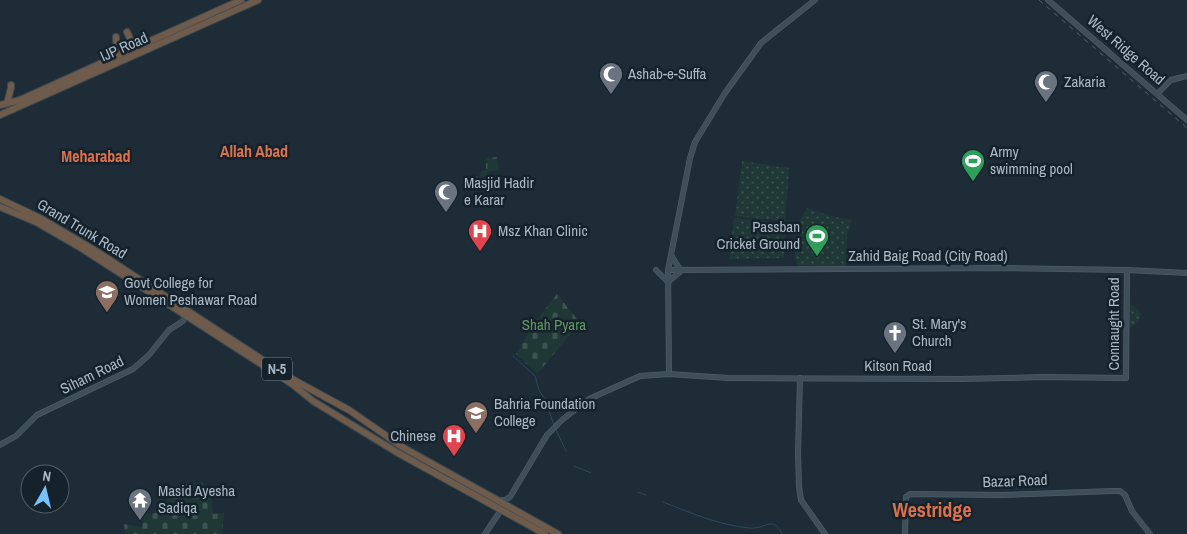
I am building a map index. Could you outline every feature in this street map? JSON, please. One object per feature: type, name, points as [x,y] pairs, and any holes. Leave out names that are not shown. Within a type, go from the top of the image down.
[{"type":"highway","name":"IJP Road","points":[[0,106],[20,100],[241,0]]},
{"type":"highway","name":"IJP Road","points":[[0,115],[258,0]]},
{"type":"highway","points":[[127,32],[134,47]]},
{"type":"highway","points":[[116,37],[117,56]]},
{"type":"highway","points":[[7,103],[11,85]]},
{"type":"highway","points":[[0,110],[20,100]]},
{"type":"highway","name":"Grand Trunk Road","points":[[0,199],[40,218],[291,378],[332,399],[404,448],[558,534]]},
{"type":"highway","name":"Grand Trunk Road","points":[[0,207],[49,229],[117,268]]},
{"type":"highway","name":"Grand Trunk Road","points":[[147,287],[186,316],[297,388],[313,401],[398,453],[545,534]]},
{"type":"highway","points":[[294,370],[291,378],[324,400],[324,402],[321,403],[297,388]]},
{"type":"highway","points":[[372,436],[331,408],[330,405],[333,404],[374,428]]},
{"type":"main road","points":[[669,374],[668,270],[695,142],[741,69],[761,43],[815,0]]},
{"type":"main road","name":"West Ridge Road","points":[[1048,0],[1187,120]]},
{"type":"main road","points":[[1157,94],[1172,80],[1187,76]]},
{"type":"main road","points":[[668,282],[681,271],[671,255]]},
{"type":"main road","name":"Zahid Baig Road (City Road)","points":[[668,270],[930,268],[1126,270],[1187,273]]},
{"type":"main road","points":[[656,270],[668,282]]},
{"type":"main road","name":"Connaught Road","points":[[1126,270],[1126,378]]},
{"type":"main road","name":"Siham Road","points":[[0,445],[16,436],[40,413],[133,368],[149,355],[169,330],[183,321],[186,316]]},
{"type":"main road","name":"Kitson Road","points":[[510,497],[536,452],[558,424],[590,398],[640,376],[669,374],[728,378],[1126,378]]},
{"type":"main road","points":[[800,378],[798,453],[801,500],[825,534]]},
{"type":"main road","name":"Bazar Road","points":[[905,534],[906,497],[913,493],[960,493],[973,495],[1106,491],[1120,491],[1125,495],[1132,511],[1150,534]]},
{"type":"main road","points":[[498,500],[505,500],[510,497]]},
{"type":"main road","points":[[510,497],[510,504],[514,509]]},
{"type":"main road","points":[[486,534],[501,510]]},
{"type":"green space","points":[[497,157],[499,170],[488,172],[491,183],[474,187],[474,177],[480,176],[481,171],[486,170],[486,158]]},
{"type":"green space","points":[[742,161],[789,168],[785,221],[735,216]]},
{"type":"green space","points":[[807,208],[852,220],[847,236],[846,266],[797,266],[795,243],[797,229]]},
{"type":"green space","points":[[734,218],[785,223],[784,258],[729,259]]},
{"type":"green space","name":"Shah Pyara","points":[[557,294],[581,324],[569,335],[537,373],[516,354],[535,322]]},
{"type":"green space","points":[[1129,304],[1133,305],[1141,313],[1139,322],[1130,328]]},
{"type":"green space","points":[[203,482],[203,486],[210,487],[213,514],[224,513],[222,534],[125,534],[124,524],[142,527],[144,514],[156,513],[158,503],[166,503],[171,485]]},
{"type":"waterway","points":[[513,356],[535,376],[554,426]]},
{"type":"waterway","points":[[556,430],[566,451]]},
{"type":"waterway","points":[[574,466],[591,473]]},
{"type":"waterway","points":[[638,492],[646,495]]},
{"type":"waterway","points":[[663,502],[727,524],[749,528],[772,524],[779,528],[782,534]]},
{"type":"railway","points":[[1039,0],[1187,128]]},
{"type":"place","name":"Ashab-e-Suffa","points":[[611,95]]},
{"type":"place","name":"Zakaria","points":[[1046,103]]},
{"type":"place","name":"Army swimming pool","points":[[973,182]]},
{"type":"place","name":"Masjid Hadir e Karar","points":[[446,213]]},
{"type":"place","name":"Msz Khan Clinic","points":[[480,252]]},
{"type":"place","name":"Passban Cricket Ground","points":[[817,257]]},
{"type":"place","name":"Govt College for Women Peshawar Road","points":[[107,313]]},
{"type":"place","name":"St. Mary's Church","points":[[895,354]]},
{"type":"place","name":"Bahria Foundation College","points":[[476,434]]},
{"type":"place","name":"Chinese","points":[[454,457]]},
{"type":"place","name":"Masid Ayesha Sadiqa","points":[[140,521]]},
{"type":"district","name":"Allah Abad","points":[[254,151]]},
{"type":"district","name":"Meharabad","points":[[96,156]]},
{"type":"district","name":"Westridge","points":[[932,510]]}]
